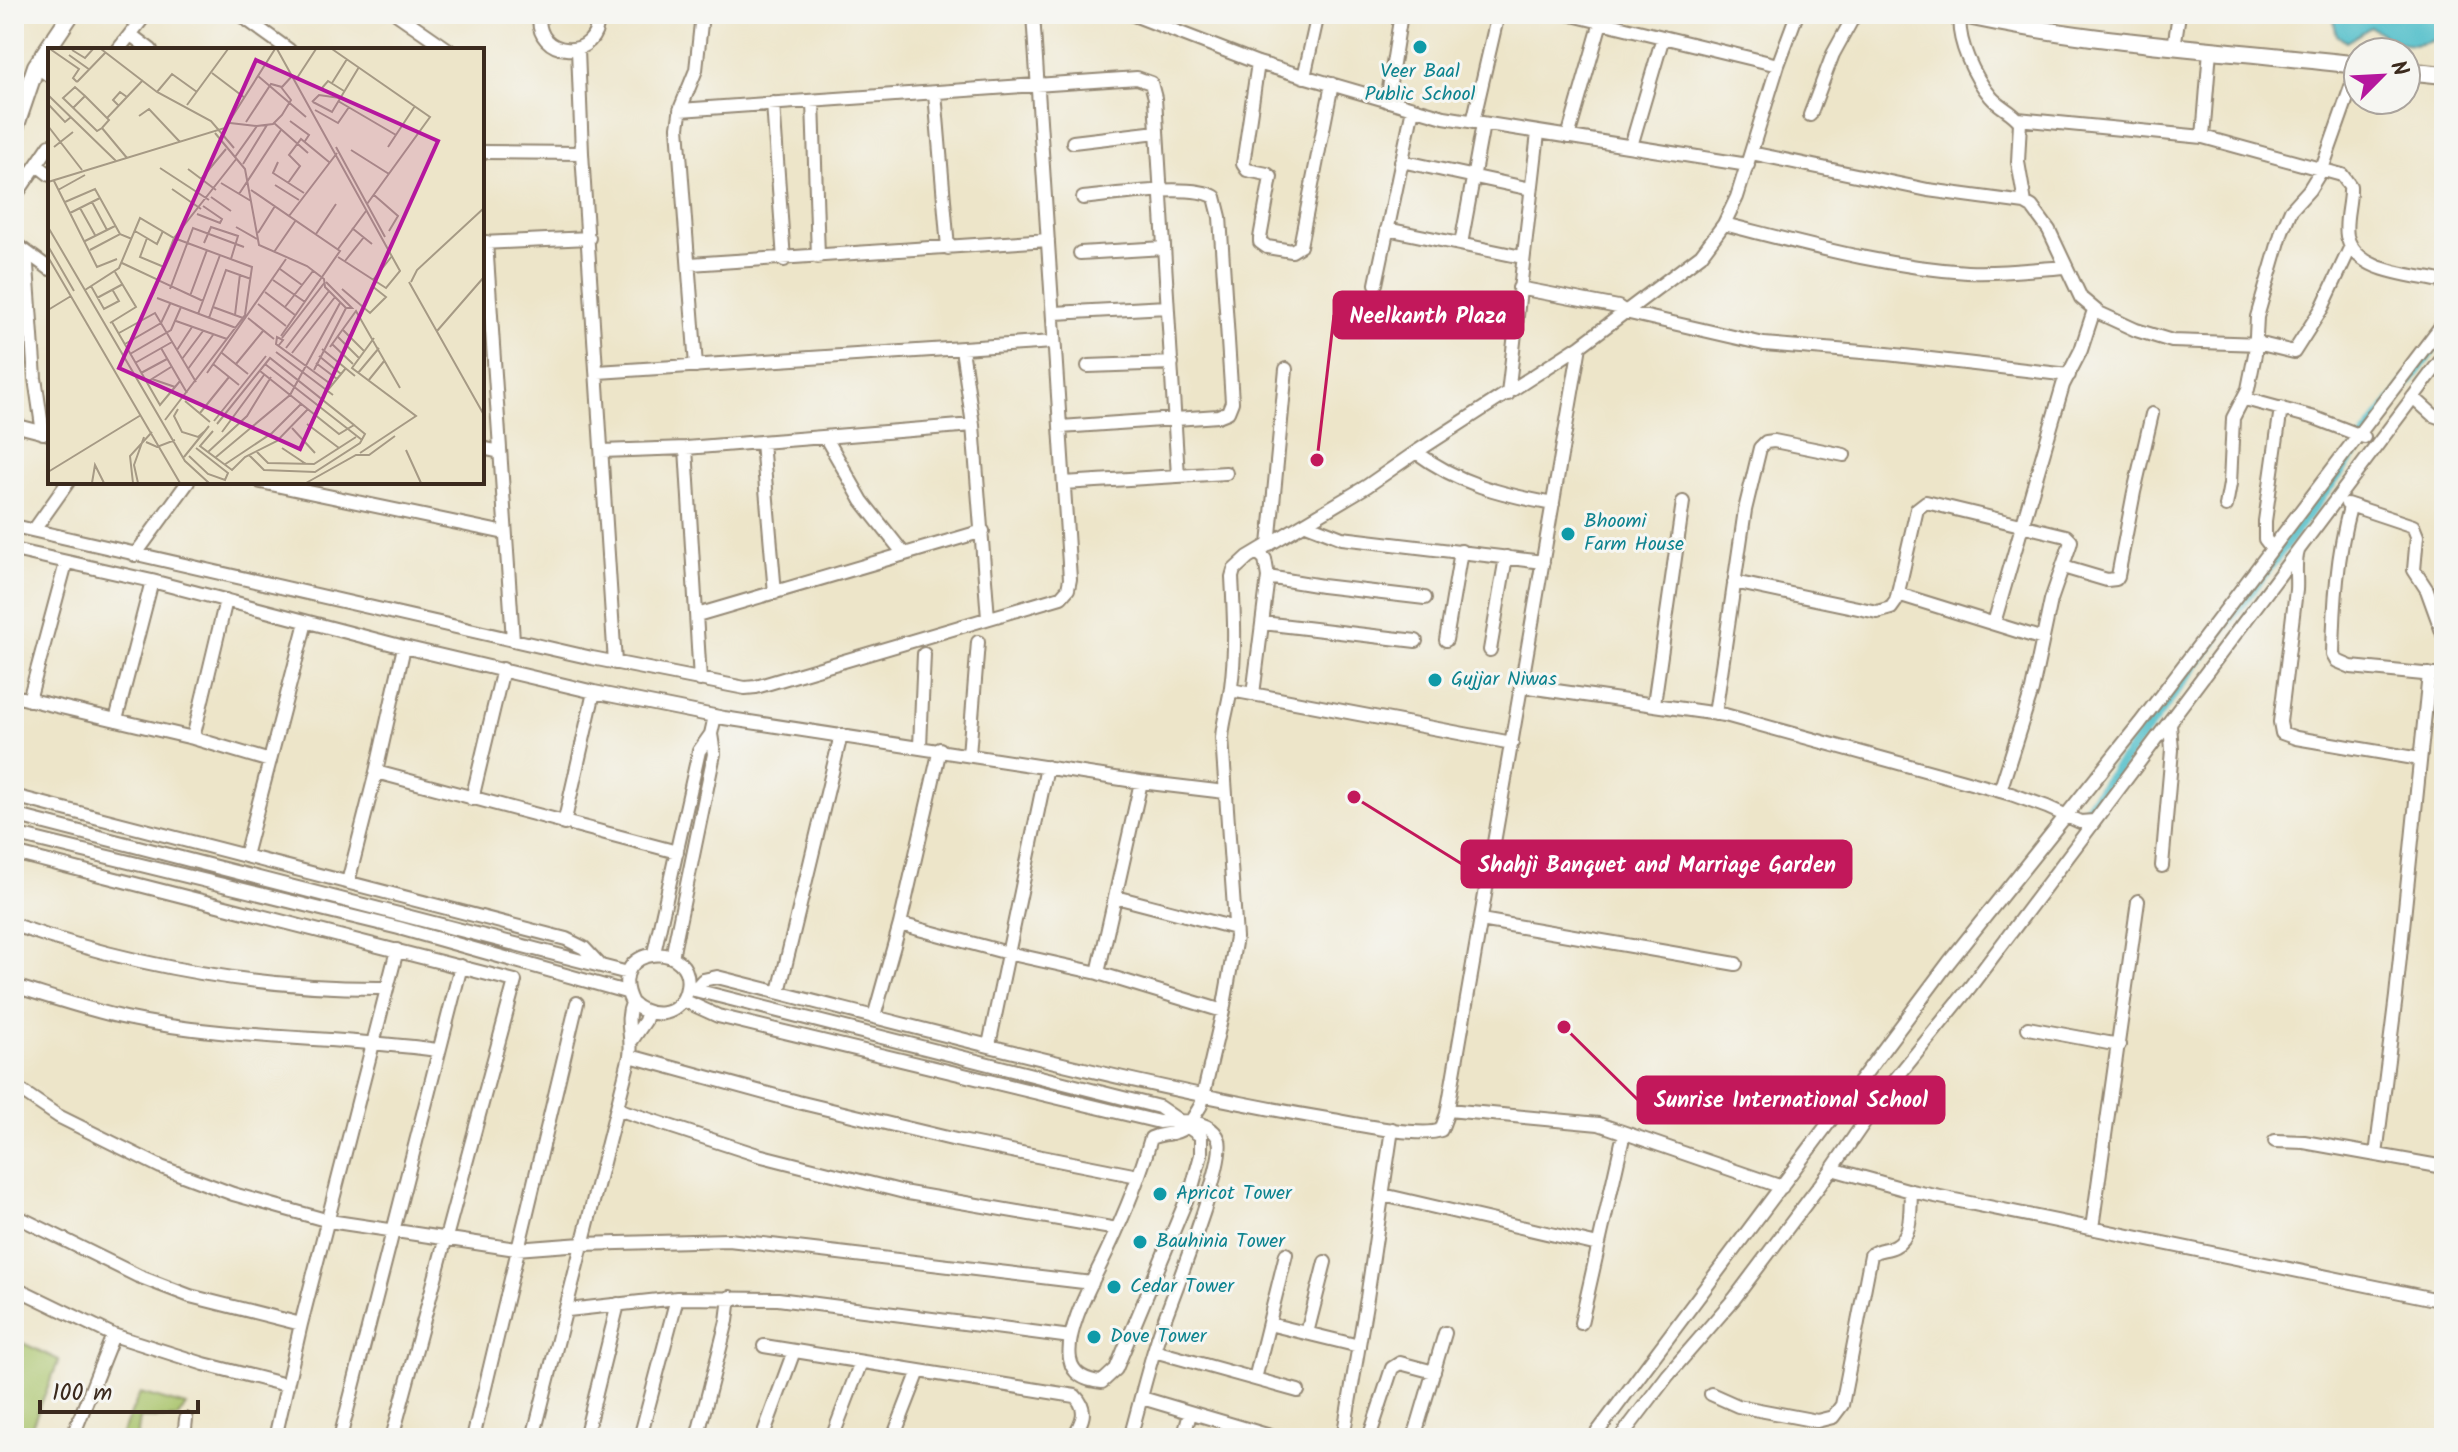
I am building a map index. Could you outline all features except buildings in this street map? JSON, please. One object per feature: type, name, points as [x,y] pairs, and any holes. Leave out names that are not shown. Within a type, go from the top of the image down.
[{"type":"main road","points":[[48,48],[71,14]]},
{"type":"main road","points":[[1960,14],[1991,17],[2114,42],[2342,64]]},
{"type":"main road","points":[[14,131],[36,66],[48,48]]},
{"type":"main road","points":[[2422,73],[2444,75]]},
{"type":"street","points":[[120,48],[146,14]]},
{"type":"street","points":[[239,14],[286,48]]},
{"type":"street","points":[[397,14],[446,48]]},
{"type":"street","points":[[540,14],[541,31],[547,41],[566,50],[578,49],[588,43],[595,34],[597,14]]},
{"type":"street","points":[[696,366],[678,127],[680,110],[696,70],[702,14]]},
{"type":"street","points":[[14,526],[732,687],[756,687],[1054,600],[1068,589],[1070,579],[1054,342],[1055,313],[1033,14]]},
{"type":"street","points":[[1131,14],[1258,63],[1387,101],[1478,123],[1631,146],[1749,159],[1928,190],[2025,203],[2041,217],[2081,298],[2094,310],[2136,330],[2172,341],[2255,344],[2291,352],[2296,350],[2322,308],[2351,246]]},
{"type":"street","points":[[1304,77],[1318,14]]},
{"type":"street","points":[[1387,101],[1401,14]]},
{"type":"street","points":[[1461,244],[1474,177],[1478,123],[1498,14]]},
{"type":"street","points":[[1568,14],[1778,65]]},
{"type":"street","points":[[533,1438],[568,1310],[630,1056],[632,1040],[626,1017],[628,973],[638,959],[654,953],[672,957],[681,965],[687,978],[688,993],[718,1016],[1159,1122],[1186,1122],[1201,1136],[1202,1145],[1193,1184],[1116,1369],[1102,1382],[1080,1376],[1070,1361],[1071,1337],[1151,1138],[1175,1133],[1186,1122],[1204,1098],[1234,952],[1223,722],[1231,690],[1235,646],[1232,577],[1239,564],[1367,486],[1580,346],[1701,255],[1724,224],[1797,14]]},
{"type":"street","points":[[1810,115],[1833,54],[1855,14]]},
{"type":"street","points":[[1960,14],[1959,36],[1985,88],[1996,102],[2018,119],[2203,137],[2342,175],[2350,186],[2346,221],[2351,246],[2365,260],[2444,282]]},
{"type":"street","points":[[2174,47],[2179,14]]},
{"type":"street","points":[[1568,137],[1601,22]]},
{"type":"street","points":[[131,35],[148,48]]},
{"type":"street","points":[[1631,146],[1663,37]]},
{"type":"street","points":[[578,49],[615,663]]},
{"type":"street","points":[[2203,137],[2210,50]]},
{"type":"street","points":[[1258,63],[1243,164],[1247,170],[1271,177],[1260,238],[1260,242],[1267,247],[1292,251],[1301,242],[1332,84]]},
{"type":"street","points":[[36,66],[48,75]]},
{"type":"street","points":[[680,110],[1144,79],[1151,83],[1157,132],[1178,476]]},
{"type":"street","points":[[935,93],[948,248]]},
{"type":"street","points":[[813,101],[818,257]]},
{"type":"street","points":[[773,103],[784,260]]},
{"type":"street","points":[[1376,284],[1413,108]]},
{"type":"street","points":[[2226,506],[2233,418],[2245,399],[2257,317],[2285,220],[2322,169],[2342,112]]},
{"type":"street","points":[[2018,119],[2019,174],[2025,203]]},
{"type":"street","points":[[1073,142],[1157,132]]},
{"type":"street","points":[[1508,394],[1538,133]]},
{"type":"street","points":[[14,198],[48,148]]},
{"type":"street","points":[[484,152],[582,153]]},
{"type":"street","points":[[1401,161],[1531,189]]},
{"type":"street","points":[[37,165],[48,173]]},
{"type":"street","points":[[1061,427],[1176,421],[1218,416],[1231,408],[1218,204],[1209,193],[1160,191],[1083,198]]},
{"type":"street","points":[[1724,224],[1853,256],[1943,270],[1995,272],[2066,267]]},
{"type":"street","points":[[1387,229],[1522,257]]},
{"type":"street","points":[[513,640],[500,452],[488,369],[484,242],[589,238]]},
{"type":"street","points":[[690,264],[1048,240]]},
{"type":"street","points":[[14,243],[48,268]]},
{"type":"street","points":[[1080,253],[1164,248]]},
{"type":"street","points":[[14,425],[47,434],[35,378],[26,252]]},
{"type":"street","points":[[1519,288],[1618,307],[1625,312],[1764,344],[1887,354],[2069,375]]},
{"type":"street","points":[[1055,313],[1167,307]]},
{"type":"street","points":[[1994,623],[2047,435],[2063,385],[2081,350],[2094,310]]},
{"type":"street","points":[[1593,1438],[1949,962],[2175,716],[2338,497],[2368,437],[2444,322]]},
{"type":"street","points":[[598,372],[1054,342]]},
{"type":"street","points":[[14,834],[399,928],[629,997],[647,1014],[657,1016],[676,1009],[703,980],[717,977],[1204,1098],[1392,1129],[1435,1133],[1444,1124],[1448,1110],[1580,346]]},
{"type":"street","points":[[962,349],[973,425],[988,618]]},
{"type":"street","points":[[1620,1438],[1668,1375],[1734,1299],[1832,1169],[1885,1092],[1970,987],[2140,723],[2272,548],[2368,437],[2413,397],[2444,356]]},
{"type":"street","points":[[1088,366],[1172,363]]},
{"type":"street","points":[[1253,694],[1268,577],[1263,548],[1286,369]]},
{"type":"street","points":[[2413,397],[2433,415],[2444,419]]},
{"type":"street","points":[[2245,399],[2368,437]]},
{"type":"street","points":[[2272,548],[2264,533],[2281,408]]},
{"type":"street","points":[[2063,567],[2107,580],[2118,576],[2152,414]]},
{"type":"street","points":[[602,451],[686,448],[973,425]]},
{"type":"street","points":[[826,438],[862,501],[904,554]]},
{"type":"street","points":[[1715,714],[1745,510],[1762,445],[1774,441],[1844,455]]},
{"type":"street","points":[[762,442],[775,593]]},
{"type":"street","points":[[484,448],[500,452]]},
{"type":"street","points":[[686,448],[700,680]]},
{"type":"street","points":[[1416,452],[1447,474],[1465,481],[1553,504]]},
{"type":"street","points":[[1064,483],[1226,473]]},
{"type":"street","points":[[34,530],[67,484]]},
{"type":"street","points":[[135,555],[187,484]]},
{"type":"street","points":[[271,484],[505,533]]},
{"type":"street","points":[[2338,497],[2350,507],[2413,526],[2417,536],[2414,570],[2427,590],[2444,637]]},
{"type":"street","points":[[1654,704],[1683,502]]},
{"type":"street","points":[[1734,582],[1877,612],[1891,608],[1898,594],[1915,515],[1922,504],[1933,503],[2023,523],[2060,533],[2070,539],[2051,600],[2032,690],[2000,791]]},
{"type":"street","points":[[2350,507],[2342,534],[2333,654],[2337,661],[2351,667],[2444,676]]},
{"type":"street","points":[[1306,524],[1342,538],[1543,562]]},
{"type":"street","points":[[697,615],[983,531]]},
{"type":"street","points":[[2299,547],[2295,560],[2296,581],[2280,722],[2282,733],[2420,759]]},
{"type":"street","points":[[14,550],[152,581],[404,647],[594,692],[715,716],[1141,782],[1225,792]]},
{"type":"street","points":[[1446,640],[1461,551]]},
{"type":"street","points":[[1490,650],[1506,557]]},
{"type":"street","points":[[29,700],[66,563]]},
{"type":"street","points":[[1268,577],[1425,598]]},
{"type":"street","points":[[116,720],[152,581]]},
{"type":"street","points":[[1898,594],[2043,639]]},
{"type":"street","points":[[193,738],[226,600]]},
{"type":"street","points":[[245,856],[306,622]]},
{"type":"street","points":[[1263,623],[1416,641]]},
{"type":"street","points":[[969,755],[978,642]]},
{"type":"street","points":[[348,882],[404,647]]},
{"type":"street","points":[[920,746],[924,654]]},
{"type":"street","points":[[472,799],[503,669]]},
{"type":"street","points":[[2376,1155],[2429,674]]},
{"type":"street","points":[[1521,686],[1715,714],[2000,791],[2078,819]]},
{"type":"street","points":[[1231,690],[1512,743]]},
{"type":"street","points":[[564,824],[594,692]]},
{"type":"street","points":[[14,696],[193,738],[270,761]]},
{"type":"street","points":[[672,957],[714,754],[711,734],[715,716]]},
{"type":"street","points":[[2162,866],[2172,750],[2170,725],[2175,716]]},
{"type":"street","points":[[654,953],[699,751],[711,734]]},
{"type":"street","points":[[779,992],[841,735]]},
{"type":"street","points":[[874,1017],[900,924],[940,749]]},
{"type":"street","points":[[989,1045],[1047,767]]},
{"type":"street","points":[[376,772],[677,852]]},
{"type":"street","points":[[1098,973],[1141,782]]},
{"type":"street","points":[[14,796],[566,939],[584,948],[599,965]]},
{"type":"street","points":[[14,815],[628,973]]},
{"type":"street","points":[[14,853],[515,981],[392,1438]]},
{"type":"street","points":[[1116,897],[1235,928]]},
{"type":"street","points":[[2092,1228],[2138,901]]},
{"type":"street","points":[[1481,920],[1736,964]]},
{"type":"street","points":[[900,924],[1098,973],[1223,1011]]},
{"type":"street","points":[[14,925],[111,955],[193,971],[324,989],[386,988]]},
{"type":"street","points":[[275,1438],[301,1324],[397,950]]},
{"type":"street","points":[[340,1438],[461,966]]},
{"type":"street","points":[[14,986],[125,1018],[160,1024],[234,1033],[374,1041],[437,1050]]},
{"type":"street","points":[[688,993],[1159,1107],[1214,1133],[1219,1140],[1219,1153],[1201,1220],[1154,1351],[1130,1438]]},
{"type":"street","points":[[473,1438],[577,1003]]},
{"type":"street","points":[[632,1040],[647,1014]]},
{"type":"street","points":[[2028,1028],[2119,1045]]},
{"type":"street","points":[[630,1056],[798,1102],[941,1136],[1138,1176]]},
{"type":"street","points":[[14,1086],[58,1116],[161,1167],[233,1194],[329,1221],[394,1233],[516,1249],[729,1240],[1092,1283]]},
{"type":"street","points":[[617,1109],[758,1155],[908,1193],[1117,1229]]},
{"type":"street","points":[[1448,1110],[1599,1124],[1782,1187]]},
{"type":"street","points":[[1347,1437],[1392,1129]]},
{"type":"street","points":[[2275,1141],[2304,1142],[2444,1167]]},
{"type":"street","points":[[1581,1323],[1622,1142]]},
{"type":"street","points":[[1832,1169],[1911,1191],[2444,1301]]},
{"type":"street","points":[[1711,1394],[1738,1406],[1807,1419],[1827,1420],[1838,1412],[1846,1390],[1871,1255],[1899,1244],[1906,1233],[1911,1191]]},
{"type":"street","points":[[1383,1195],[1598,1245]]},
{"type":"street","points":[[16,1221],[190,1296],[301,1324]]},
{"type":"street","points":[[1255,1379],[1286,1254]]},
{"type":"street","points":[[1307,1333],[1325,1262]]},
{"type":"street","points":[[14,1287],[113,1335],[204,1364],[286,1385]]},
{"type":"street","points":[[697,1438],[727,1321],[730,1297]]},
{"type":"street","points":[[568,1310],[677,1298],[778,1299],[1071,1337]]},
{"type":"street","points":[[640,1438],[677,1298]]},
{"type":"street","points":[[585,1438],[618,1304]]},
{"type":"street","points":[[1269,1324],[1359,1346]]},
{"type":"street","points":[[1414,1438],[1445,1333]]},
{"type":"street","points":[[72,1438],[113,1335]]},
{"type":"street","points":[[764,1346],[1075,1396],[1082,1403],[1084,1412],[1073,1438]]},
{"type":"street","points":[[762,1438],[794,1351]]},
{"type":"street","points":[[1154,1351],[1298,1391]]},
{"type":"street","points":[[832,1438],[861,1362]]},
{"type":"street","points":[[1369,1438],[1392,1368],[1405,1363],[1434,1372]]},
{"type":"street","points":[[1651,1363],[1668,1375]]},
{"type":"street","points":[[893,1438],[919,1371]]},
{"type":"street","points":[[1142,1398],[1269,1437]]},
{"type":"street","points":[[1183,1438],[1190,1414]]},
{"type":"street","points":[[184,1438],[186,1419]]},
{"type":"street","points":[[1220,1438],[1224,1423]]},
{"type":"green space","points":[[14,1339],[59,1360],[27,1438],[14,1438]]},
{"type":"green space","points":[[140,1393],[186,1406],[177,1418],[140,1418],[137,1438],[120,1438]]},
{"type":"water","points":[[2332,14],[2444,14],[2444,36],[2423,44],[2422,36],[2385,36],[2371,27],[2356,36],[2342,36],[2342,39],[2337,35]]},
{"type":"waterway","points":[[2083,814],[2444,333]]},
{"type":"place","name":"Veer Baal Public School","points":[[1420,47]]},
{"type":"place","name":"Neelkanth Plaza","points":[[1317,460]]},
{"type":"place","name":"Bhoomi Farm House","points":[[1568,534]]},
{"type":"place","name":"Gujjar Niwas","points":[[1435,680]]},
{"type":"place","name":"Shahji Banquet and Marriage Garden","points":[[1354,797]]},
{"type":"place","name":"Sunrise International School","points":[[1564,1027]]},
{"type":"place","name":"Apricot Tower","points":[[1160,1194]]},
{"type":"place","name":"Bauhinia Tower","points":[[1140,1242]]},
{"type":"place","name":"Cedar Tower","points":[[1114,1287]]},
{"type":"place","name":"Dove Tower","points":[[1094,1337]]}]
